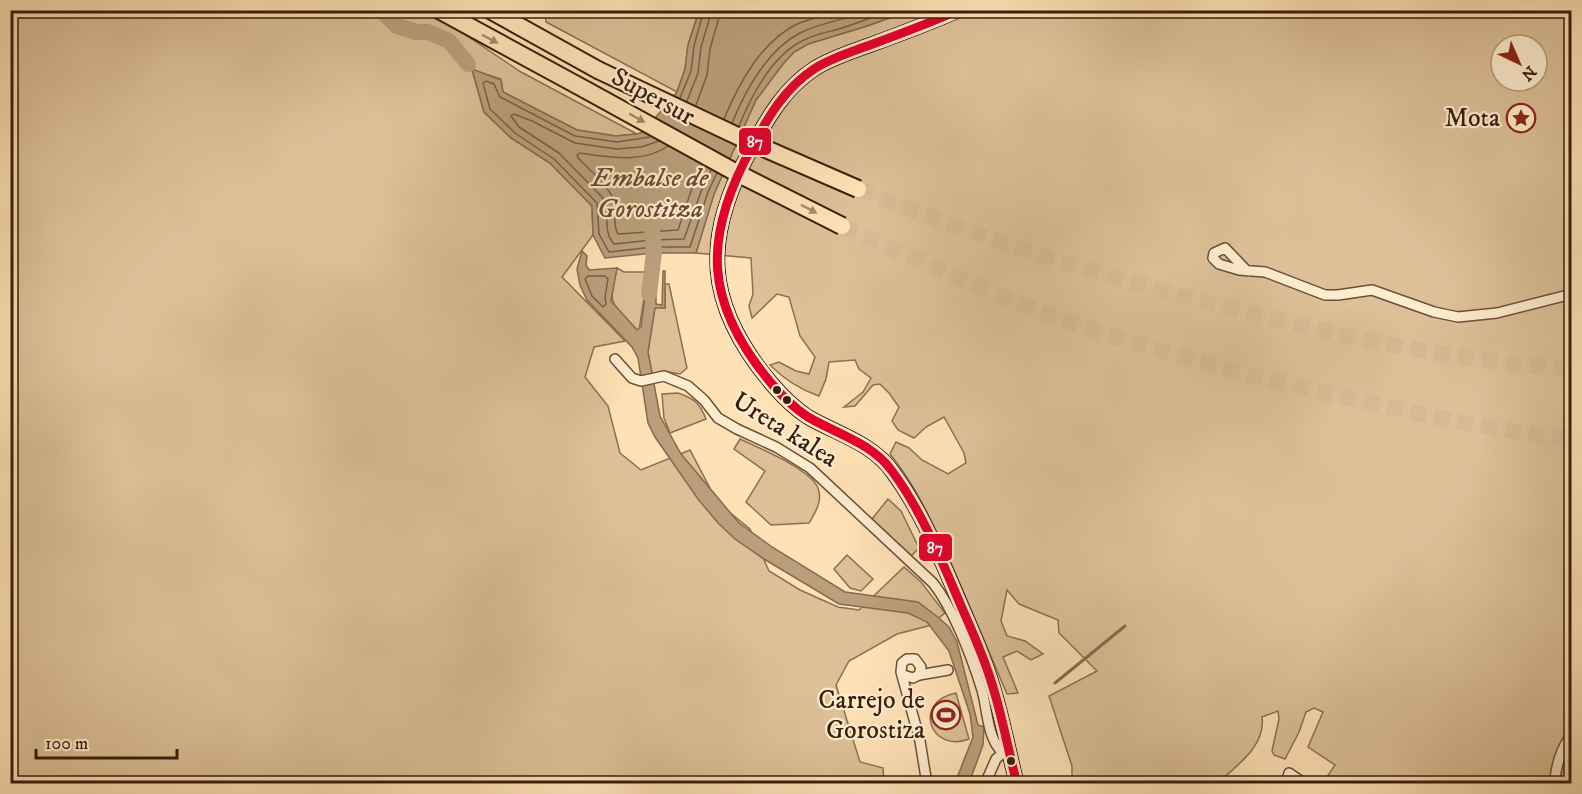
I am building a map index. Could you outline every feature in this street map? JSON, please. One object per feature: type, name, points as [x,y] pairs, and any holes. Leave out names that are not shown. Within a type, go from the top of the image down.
[{"type":"highway","name":"Supersur","points":[[439,10],[733,171],[842,226]]},
{"type":"highway","name":"Supersur","points":[[489,10],[598,70],[750,142],[858,189]]},
{"type":"street","name":"Ureta kalea","points":[[959,10],[826,62],[805,76],[788,93],[767,119],[743,164],[725,209],[717,258],[722,299],[734,331],[746,351],[772,384],[805,415],[880,456],[893,471],[912,502],[943,563],[991,680],[1005,751],[1017,783]]},
{"type":"street","points":[[1247,271],[1265,272],[1325,295],[1372,290],[1434,312],[1458,317],[1497,313],[1572,294]]},
{"type":"street","name":"Ureta kalea","points":[[615,359],[626,373],[641,381],[664,376],[688,386],[704,400],[718,418],[776,447],[810,468],[933,582],[943,595],[952,614],[982,688],[994,744],[1005,751]]},
{"type":"street","points":[[919,675],[920,664],[912,658],[902,663],[927,783]]},
{"type":"street","points":[[903,675],[910,679],[919,675],[948,670]]},
{"type":"street","points":[[1554,783],[1561,748],[1572,734]]},
{"type":"street","points":[[985,783],[988,773],[1005,751]]},
{"type":"street","points":[[1286,783],[1289,773],[1305,783]]},
{"type":"shaded area","points":[[11,11],[430,11],[521,72],[637,134],[616,136],[577,130],[503,92],[501,79],[472,70],[484,112],[511,138],[550,163],[592,206],[593,235],[562,277],[625,341],[594,347],[585,377],[608,406],[620,453],[641,470],[690,450],[711,490],[728,511],[750,529],[769,571],[800,590],[838,607],[859,610],[904,567],[921,582],[945,613],[928,626],[897,634],[849,661],[836,685],[860,762],[883,768],[884,783],[11,783]]},
{"type":"shaded area","points":[[545,11],[699,11],[677,92],[546,22]]},
{"type":"shaded area","points":[[909,11],[1571,11],[1571,783],[1323,783],[1335,765],[1308,747],[1323,712],[1314,708],[1306,712],[1285,759],[1274,755],[1272,751],[1279,719],[1278,711],[1262,717],[1262,727],[1255,746],[1218,783],[1072,783],[1072,766],[1049,696],[1097,671],[1059,633],[1058,620],[1019,604],[1007,590],[1001,621],[1007,636],[1025,641],[1043,654],[1031,660],[1017,651],[1003,657],[1018,693],[1007,694],[931,520],[908,479],[890,454],[896,442],[948,474],[966,463],[964,453],[944,417],[926,427],[914,438],[898,430],[892,421],[899,407],[880,384],[873,385],[855,406],[844,407],[863,392],[871,378],[859,369],[855,360],[829,362],[826,379],[819,396],[793,384],[770,365],[779,362],[796,371],[809,374],[815,357],[800,336],[789,297],[777,294],[752,318],[749,306],[753,294],[751,258],[696,253],[714,194],[756,100],[794,52],[808,44]]},
{"type":"shaded area","points":[[617,268],[624,272],[648,272],[639,330],[621,314],[614,303],[612,297]]},
{"type":"shaded area","points":[[665,284],[669,284],[687,368],[680,374],[663,371],[652,374],[648,352],[655,307],[665,308]]},
{"type":"shaded area","points":[[678,393],[696,402],[706,419],[670,433],[664,418],[662,394]]},
{"type":"shaded area","points":[[740,439],[783,460],[813,481],[818,488],[820,498],[809,523],[771,525],[746,502],[765,471],[734,449]]},
{"type":"shaded area","points":[[888,499],[901,511],[919,548],[911,556],[872,519]]},
{"type":"shaded area","points":[[847,555],[873,579],[861,591],[850,588],[834,569]]},
{"type":"shaded area","name":"Carrejo de Gorostiza","points":[[956,693],[969,739],[956,742],[936,733],[931,725],[930,715],[934,706],[942,698]]},
{"type":"water","name":"Embalse de Gorostitza","points":[[699,11],[909,11],[808,44],[794,52],[783,64],[756,100],[714,194],[696,253],[654,253],[605,258],[593,235],[592,206],[550,163],[511,138],[484,112],[472,69],[501,80],[503,92],[577,130],[616,136],[637,134],[653,129],[655,118],[677,92]]},
{"type":"water","points":[[582,251],[587,256],[586,265],[589,270],[617,268],[611,301],[637,330],[641,327],[648,272],[656,272],[656,304],[662,305],[663,271],[665,271],[665,308],[655,308],[648,352],[660,416],[681,454],[739,523],[772,547],[845,592],[918,602],[949,627],[957,642],[978,725],[984,727],[983,745],[969,783],[955,783],[973,737],[970,714],[949,651],[927,622],[908,613],[839,604],[764,559],[735,539],[718,523],[698,499],[655,437],[648,423],[638,358],[632,347],[587,300],[580,285],[577,269]]},
{"type":"waterway","points":[[381,10],[397,26],[416,32],[428,32],[449,41],[468,64]]},
{"type":"waterway","points":[[649,294],[654,253],[652,230]]},
{"type":"waterway","points":[[1055,683],[1125,626]]},
{"type":"tunnel","points":[[858,189],[1022,249],[1123,280],[1225,307],[1414,349],[1532,366],[1572,369]]},
{"type":"tunnel","points":[[842,226],[1030,308],[1161,351],[1263,378],[1417,413],[1494,428],[1572,438]]},
{"type":"transit line","name":"87","points":[[959,10],[834,58],[814,69],[794,85],[764,125],[736,180],[724,211],[718,241],[718,269],[722,297],[733,325],[749,354],[771,383],[808,417],[875,453],[892,471],[912,502],[937,551],[984,661],[998,706],[1017,784]]},
{"type":"place","name":"Mota","points":[[1521,118]]},
{"type":"place","name":"Carrejo de Gorostiza","points":[[946,715]]}]
